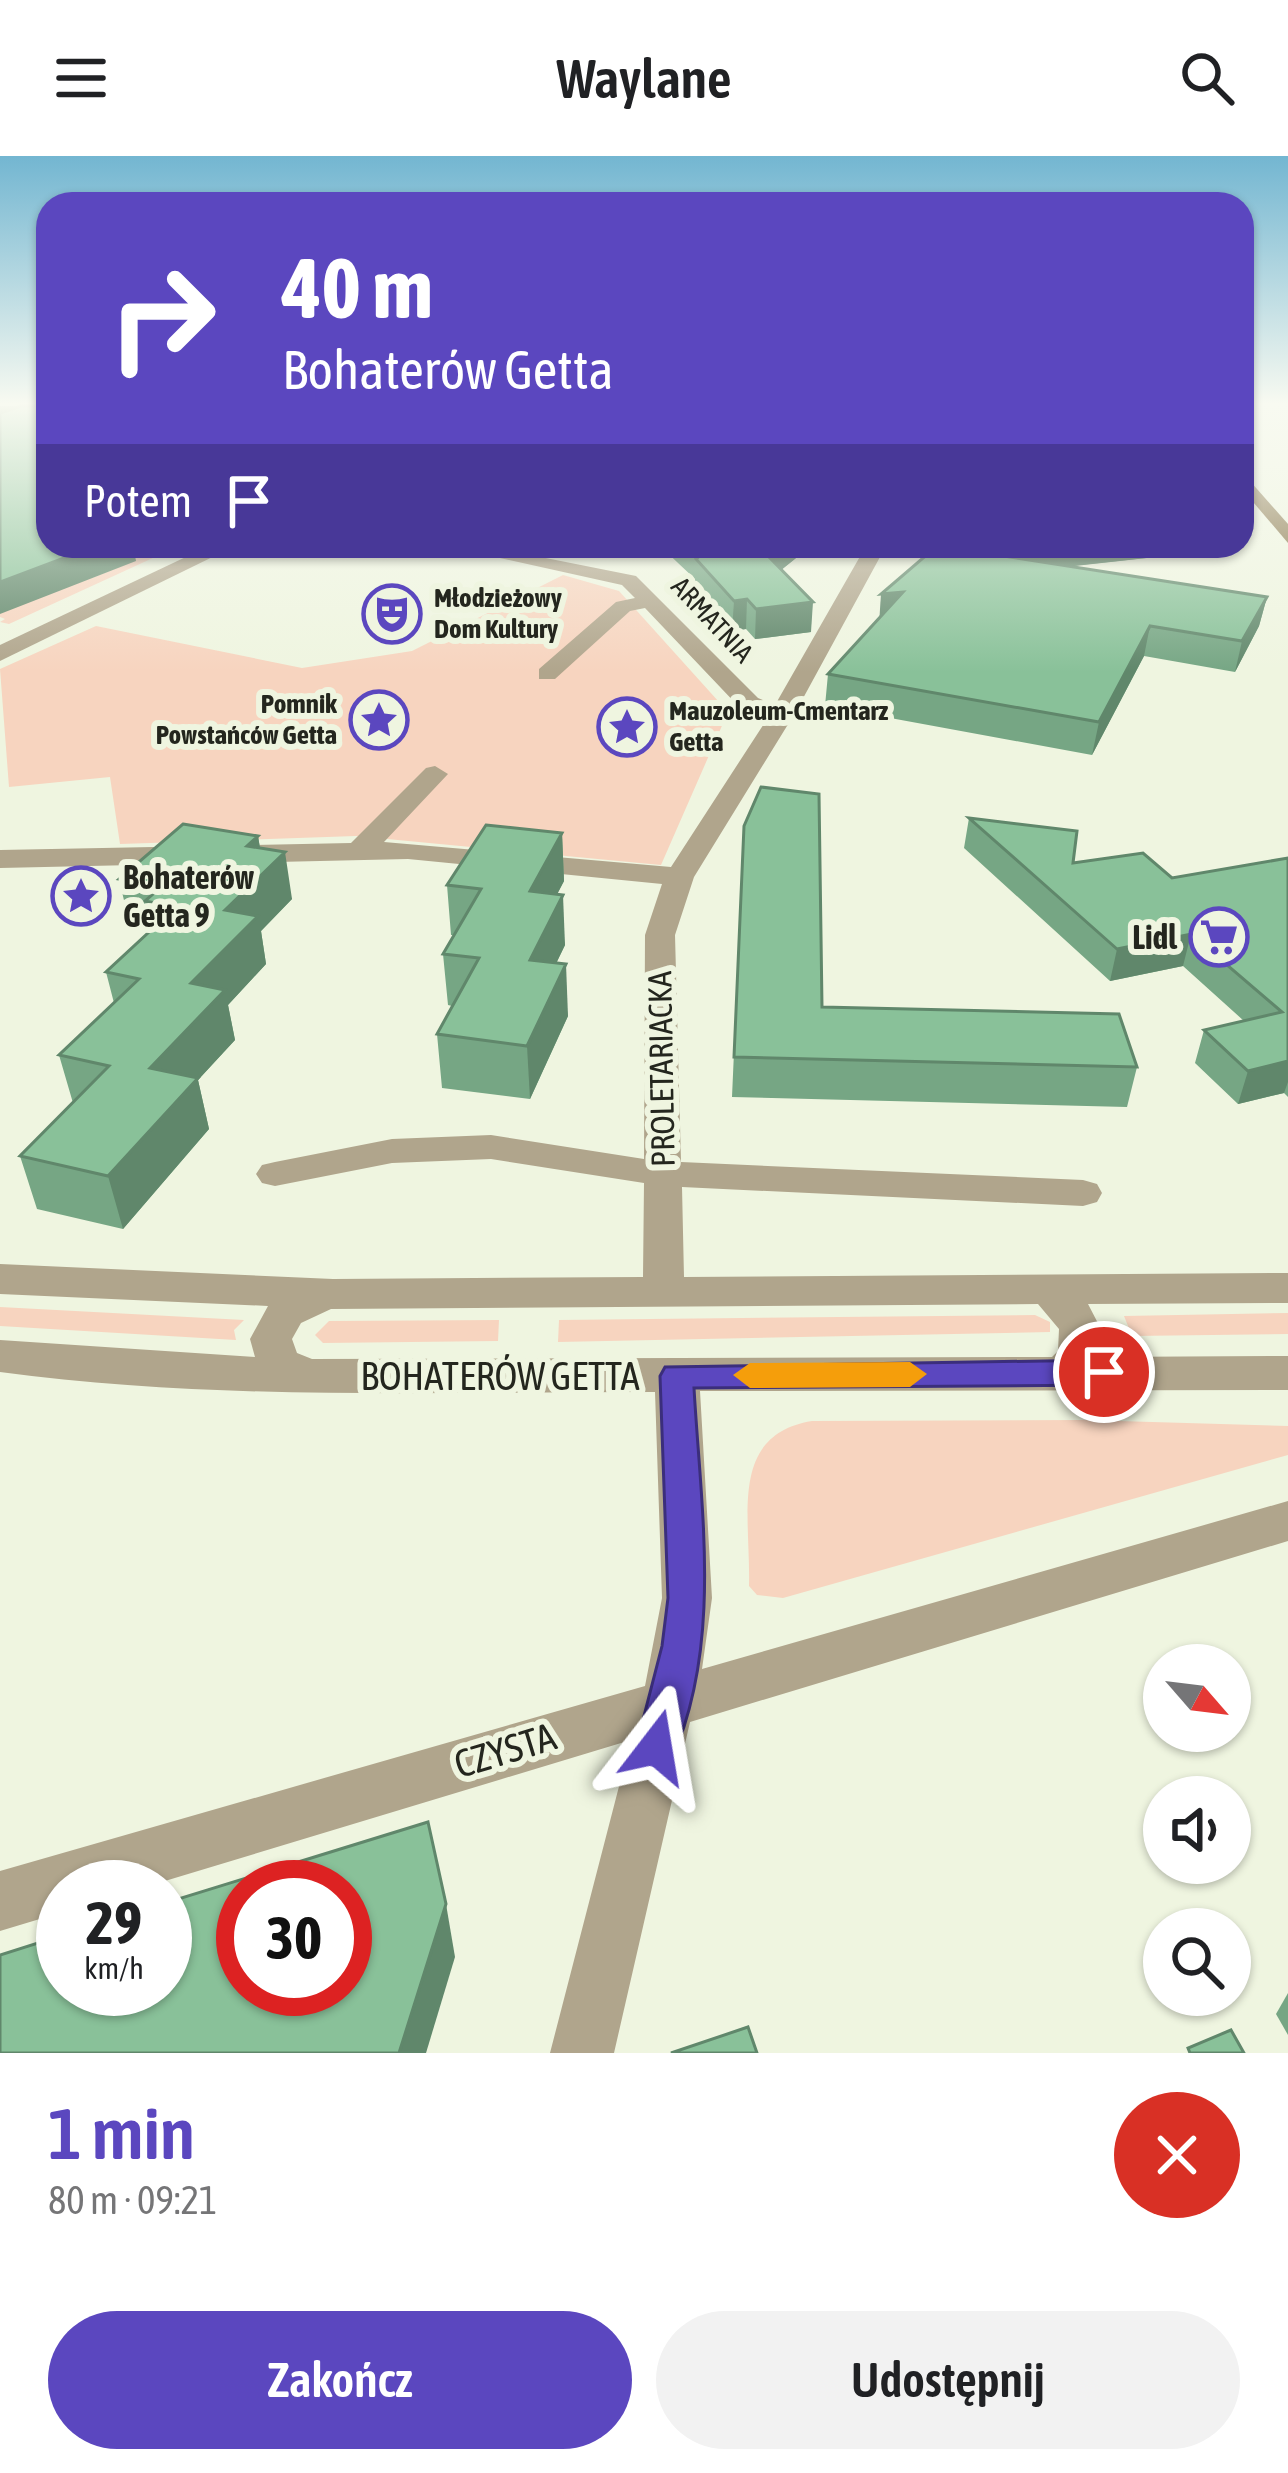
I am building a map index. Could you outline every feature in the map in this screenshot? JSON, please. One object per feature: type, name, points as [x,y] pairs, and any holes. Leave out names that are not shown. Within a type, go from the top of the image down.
[{"type":"main road","points":[[1254,495],[1288,537]]},
{"type":"street","points":[[0,654],[200,558]]},
{"type":"street","name":"ARMATNIA","points":[[519,558],[638,585],[749,704],[780,716]]},
{"type":"street","name":"PROLETARIACKA","points":[[664,1289],[658,954],[679,877],[780,716],[869,558]]},
{"type":"street","points":[[547,674],[623,606],[651,601]]},
{"type":"street","points":[[360,850],[435,774]]},
{"type":"street","points":[[0,859],[408,850],[679,877]]},
{"type":"street","points":[[275,1174],[392,1151],[491,1147],[663,1174],[1083,1193]]},
{"type":"street","points":[[0,1279],[333,1294],[1288,1288]]},
{"type":"street","points":[[1047,1289],[1077,1316],[1083,1332],[1077,1362],[1063,1374]]},
{"type":"street","points":[[309,1376],[279,1363],[271,1339],[275,1325],[298,1303],[333,1294]]},
{"type":"street","name":"BOHATERÓW GETTA","points":[[0,1356],[69,1365],[309,1376],[1288,1372]]},
{"type":"street","points":[[582,2053],[668,1702],[687,1598],[677,1376]]},
{"type":"street","name":"CZYSTA","points":[[0,1901],[1288,1521]]},
{"type":"shaded area","points":[[0,553],[92,578],[134,561],[123,558],[153,558],[9,624],[0,622],[5,619],[0,617]]},
{"type":"shaded area","points":[[563,575],[619,591],[728,712],[661,865],[356,836],[120,844],[110,777],[9,787],[0,669],[96,626],[302,668],[412,651]]},
{"type":"shaded area","points":[[0,1307],[244,1320],[234,1330],[236,1340],[0,1326]]},
{"type":"shaded area","points":[[1288,1313],[1288,1334],[1132,1336],[1124,1316]]},
{"type":"shaded area","points":[[1035,1315],[1050,1322],[1050,1332],[558,1342],[559,1320]]},
{"type":"shaded area","points":[[499,1320],[498,1341],[323,1343],[315,1335],[329,1321]]},
{"type":"shaded area","points":[[1084,1420],[1288,1426],[1288,1455],[783,1598],[757,1595],[749,1586],[750,1483],[767,1443],[785,1429],[812,1421]]},
{"type":"building","points":[[0,495],[36,495],[36,558],[64,558],[0,582]]},
{"type":"building","points":[[770,558],[813,602],[756,609],[747,599],[734,601],[696,559]]},
{"type":"building","points":[[923,558],[1016,558],[1267,597],[1242,641],[1150,626],[1099,722],[828,674],[903,592],[881,594]]},
{"type":"building","points":[[761,787],[819,794],[822,1007],[1119,1014],[1137,1067],[734,1057],[744,826]]},
{"type":"building","points":[[969,818],[1077,831],[1073,863],[1143,853],[1172,878],[1288,858],[1288,1061],[1248,1071],[1204,1030],[1282,1012],[1191,934],[1117,949]]},
{"type":"building","points":[[183,824],[258,836],[247,846],[285,852],[225,910],[258,916],[191,983],[225,990],[150,1068],[198,1078],[108,1176],[20,1156],[109,1066],[59,1055],[139,979],[106,972],[176,907],[145,901],[161,887],[119,879]]},
{"type":"building","points":[[486,825],[562,833],[530,891],[563,895],[530,960],[566,964],[527,1046],[437,1034],[479,958],[443,954],[481,889],[447,885]]},
{"type":"building","points":[[428,1822],[446,1904],[399,2053],[0,2053],[0,1955],[36,1944],[36,2016],[192,2016],[192,1895],[216,1887],[216,2016],[372,2016],[372,1860],[305,1860]]},
{"type":"building","points":[[748,2027],[757,2053],[671,2053]]},
{"type":"building","points":[[1231,2030],[1244,2053],[1190,2053],[1188,2048]]},
{"type":"slow traffic","points":[[750,1375],[910,1374]]},
{"type":"place","name":"Młodzieżowy Dom Kultury","points":[[392,614]]},
{"type":"place","name":"Pomnik Powstańców Getta","points":[[379,720]]},
{"type":"place","name":"Mauzoleum-Cmentarz Getta","points":[[627,727]]},
{"type":"place","name":"Bohaterów Getta 9","points":[[81,896]]},
{"type":"place","name":"Lidl","points":[[1219,937]]},
{"type":"route","points":[[656,1747],[682,1646],[687,1598],[677,1376],[1104,1372]]}]
